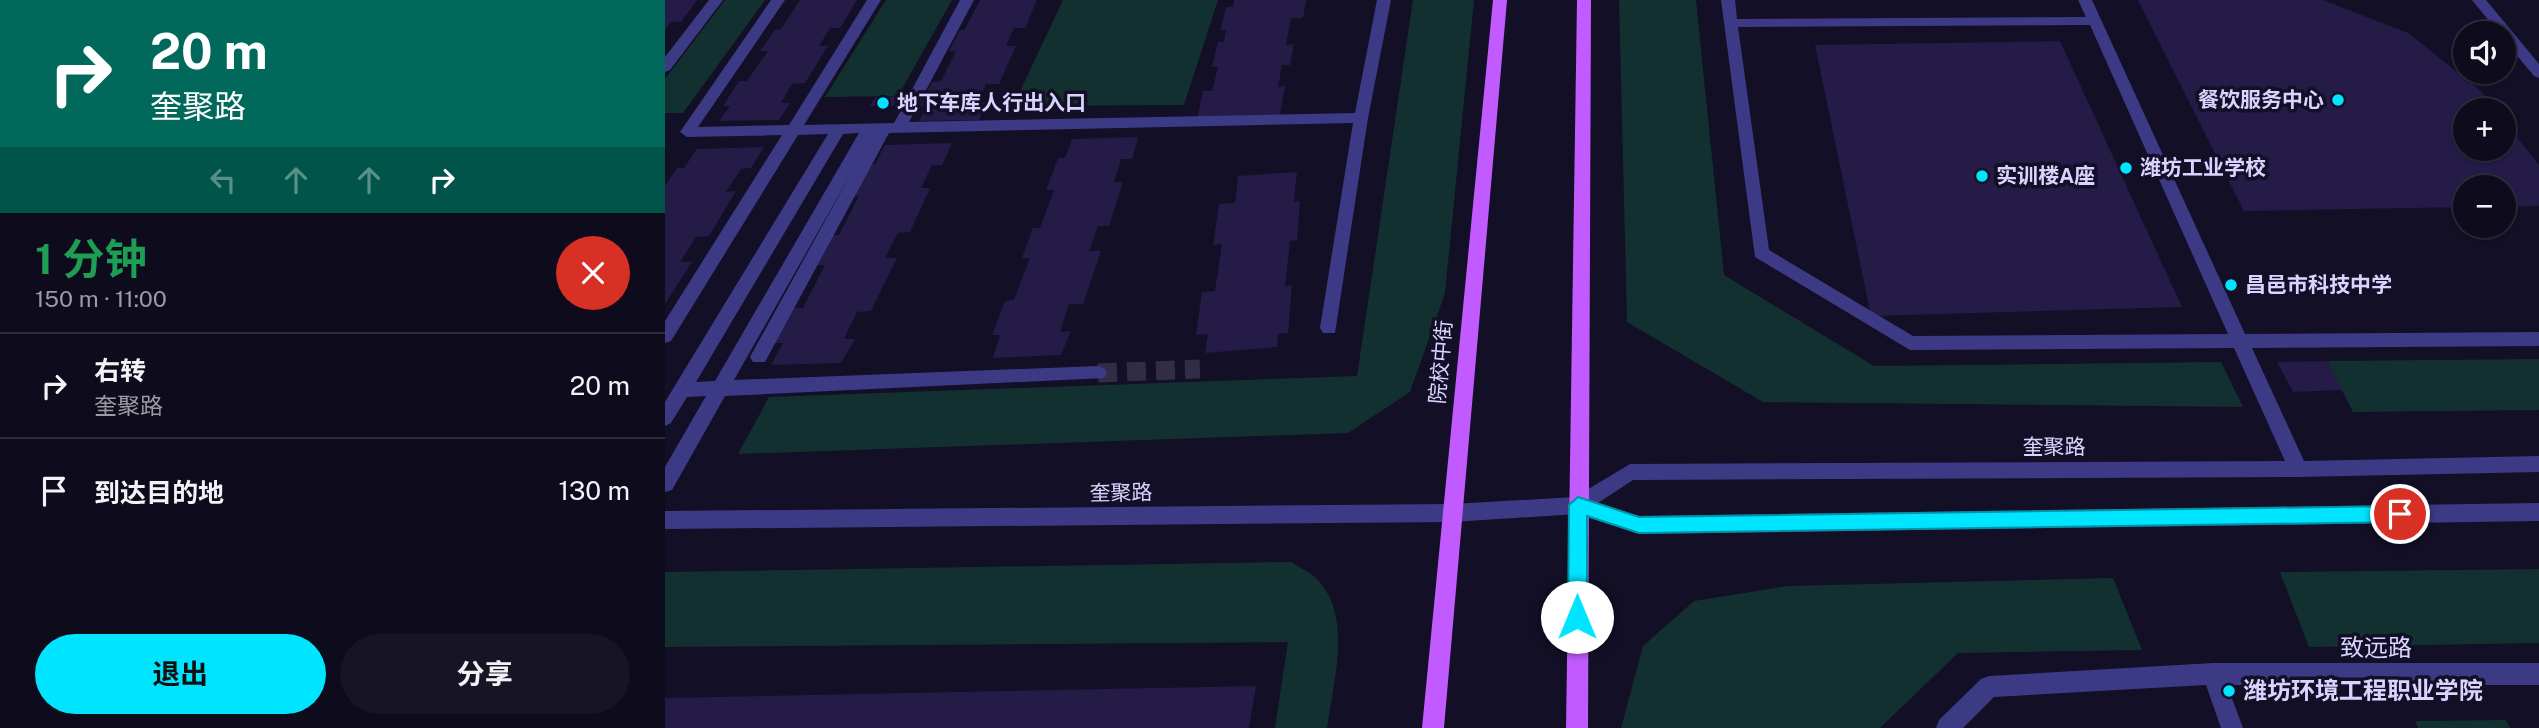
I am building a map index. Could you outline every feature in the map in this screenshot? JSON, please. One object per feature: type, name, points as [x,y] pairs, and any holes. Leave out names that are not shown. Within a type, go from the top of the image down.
[{"type":"main road","name":"院校中街","points":[[1433,728],[1500,0]]},
{"type":"main road","points":[[1577,728],[1584,0]]},
{"type":"street","points":[[665,67],[716,0]]},
{"type":"street","points":[[778,0],[687,132],[1361,118]]},
{"type":"street","points":[[665,336],[874,0]]},
{"type":"street","points":[[665,484],[720,389],[967,0]]},
{"type":"street","points":[[1329,328],[1361,118],[1384,0]]},
{"type":"street","points":[[1728,0],[1761,253],[1910,343],[2539,339]]},
{"type":"street","points":[[2085,0],[2298,469]]},
{"type":"street","points":[[2479,0],[2539,73]]},
{"type":"street","points":[[1731,23],[2095,21]]},
{"type":"street","points":[[665,418],[839,128]]},
{"type":"street","points":[[758,357],[885,128]]},
{"type":"street","points":[[682,390],[1098,373]]},
{"type":"street","name":"奎聚路","points":[[1578,505],[1630,472],[2298,469],[2539,464]]},
{"type":"street","name":"奎聚路","points":[[665,520],[1452,513],[1578,505],[1639,525],[2539,512]]},
{"type":"street","points":[[2213,674],[2232,728]]},
{"type":"street","name":"致远路","points":[[1947,728],[1989,687],[2213,674],[2539,674]]},
{"type":"green space","points":[[725,0],[765,0],[683,113],[665,113],[665,79]]},
{"type":"green space","points":[[886,0],[952,0],[898,96],[825,97]]},
{"type":"green space","points":[[1063,0],[1218,0],[1184,105],[1013,106]]},
{"type":"green space","points":[[1413,0],[1474,0],[1445,293],[1410,392],[1348,433],[738,454],[769,397],[1357,376]]},
{"type":"green space","points":[[1619,0],[1696,0],[1724,275],[1874,366],[2221,362],[2243,407],[1763,402],[1627,322]]},
{"type":"green space","points":[[2539,359],[2539,410],[2353,412],[2327,361]]},
{"type":"green space","points":[[1291,562],[1318,580],[1329,595],[1335,613],[1338,651],[1327,728],[1275,728],[1288,642],[665,647],[665,572]]},
{"type":"green space","points":[[2539,569],[2539,643],[2309,647],[2280,572]]},
{"type":"green space","points":[[2113,578],[2142,650],[1958,653],[1880,728],[1621,728],[1643,646],[1694,601],[1787,586]]},
{"type":"green space","points":[[2506,720],[2510,728],[2418,728],[2415,721]]},
{"type":"building","points":[[665,0],[697,0],[681,22],[671,22],[665,30]]},
{"type":"building","points":[[800,0],[857,0],[840,28],[830,28],[819,46],[828,46],[805,83],[792,84],[781,103],[790,103],[779,120],[719,121],[730,106],[723,106],[739,81],[747,81],[768,51],[760,51],[775,30],[781,29]]},
{"type":"building","points":[[980,0],[1037,0],[1025,28],[1014,28],[1006,46],[1016,46],[999,84],[986,84],[978,103],[987,103],[979,120],[919,121],[927,106],[920,106],[932,82],[941,81],[956,51],[949,51],[960,30],[965,29]]},
{"type":"building","points":[[1234,0],[1306,0],[1303,18],[1291,18],[1286,45],[1294,44],[1290,65],[1282,65],[1278,87],[1285,86],[1280,115],[1197,119],[1203,91],[1212,91],[1218,67],[1212,67],[1218,42],[1224,42],[1226,30],[1220,31],[1226,7],[1233,7]]},
{"type":"building","name":"餐饮服务中心","points":[[2138,0],[2323,0],[2408,33],[2453,69],[2453,84],[2472,84],[2486,98],[2453,98],[2453,161],[2516,161],[2516,136],[2539,165],[2539,206],[2516,207],[2516,175],[2453,175],[2453,207],[2244,211]]},
{"type":"building","name":"实训楼A座","points":[[2060,41],[2182,307],[1871,316],[1815,45]]},
{"type":"building","name":"地下车库人行出入口","points":[[898,96],[893,106],[870,106],[875,97]]},
{"type":"building","points":[[1138,137],[1132,159],[1121,159],[1114,182],[1123,182],[1109,226],[1098,226],[1089,251],[1101,251],[1083,304],[1069,304],[1060,332],[1071,331],[1061,355],[993,358],[1000,335],[992,335],[1005,301],[1014,300],[1030,258],[1022,258],[1033,228],[1040,228],[1054,190],[1046,190],[1058,158],[1065,158],[1072,139]]},
{"type":"building","points":[[952,143],[942,165],[932,165],[921,188],[930,188],[910,232],[898,233],[885,258],[897,258],[871,311],[857,312],[844,339],[855,339],[841,363],[771,365],[783,343],[774,343],[793,308],[803,308],[825,265],[817,265],[832,235],[839,235],[859,196],[851,197],[868,164],[875,164],[885,145]]},
{"type":"building","points":[[764,147],[751,168],[741,169],[726,192],[736,191],[709,236],[696,237],[680,262],[692,262],[665,304],[665,186],[677,168],[684,168],[697,149]]},
{"type":"building","points":[[1297,172],[1294,202],[1300,201],[1297,240],[1290,241],[1285,286],[1292,285],[1288,333],[1278,334],[1277,347],[1205,353],[1208,334],[1196,335],[1202,292],[1215,291],[1222,244],[1213,245],[1219,204],[1235,203],[1238,176]]},
{"type":"building","points":[[2327,361],[2343,390],[2293,392],[2277,362]]},
{"type":"building","points":[[1256,686],[1249,728],[665,728],[665,698]]},
{"type":"tunnel","points":[[1098,373],[1200,369]]},
{"type":"place","name":"餐饮服务中心","points":[[2338,100]]},
{"type":"place","name":"地下车库人行出入口","points":[[883,103]]},
{"type":"place","name":"潍坊工业学校","points":[[2126,168]]},
{"type":"place","name":"实训楼A座","points":[[1982,176]]},
{"type":"place","name":"昌邑市科技中学","points":[[2231,285]]},
{"type":"place","name":"潍坊环境工程职业学院","points":[[2229,691]]},
{"type":"route","points":[[1577,617],[1578,505],[1639,525],[2400,514]]}]
